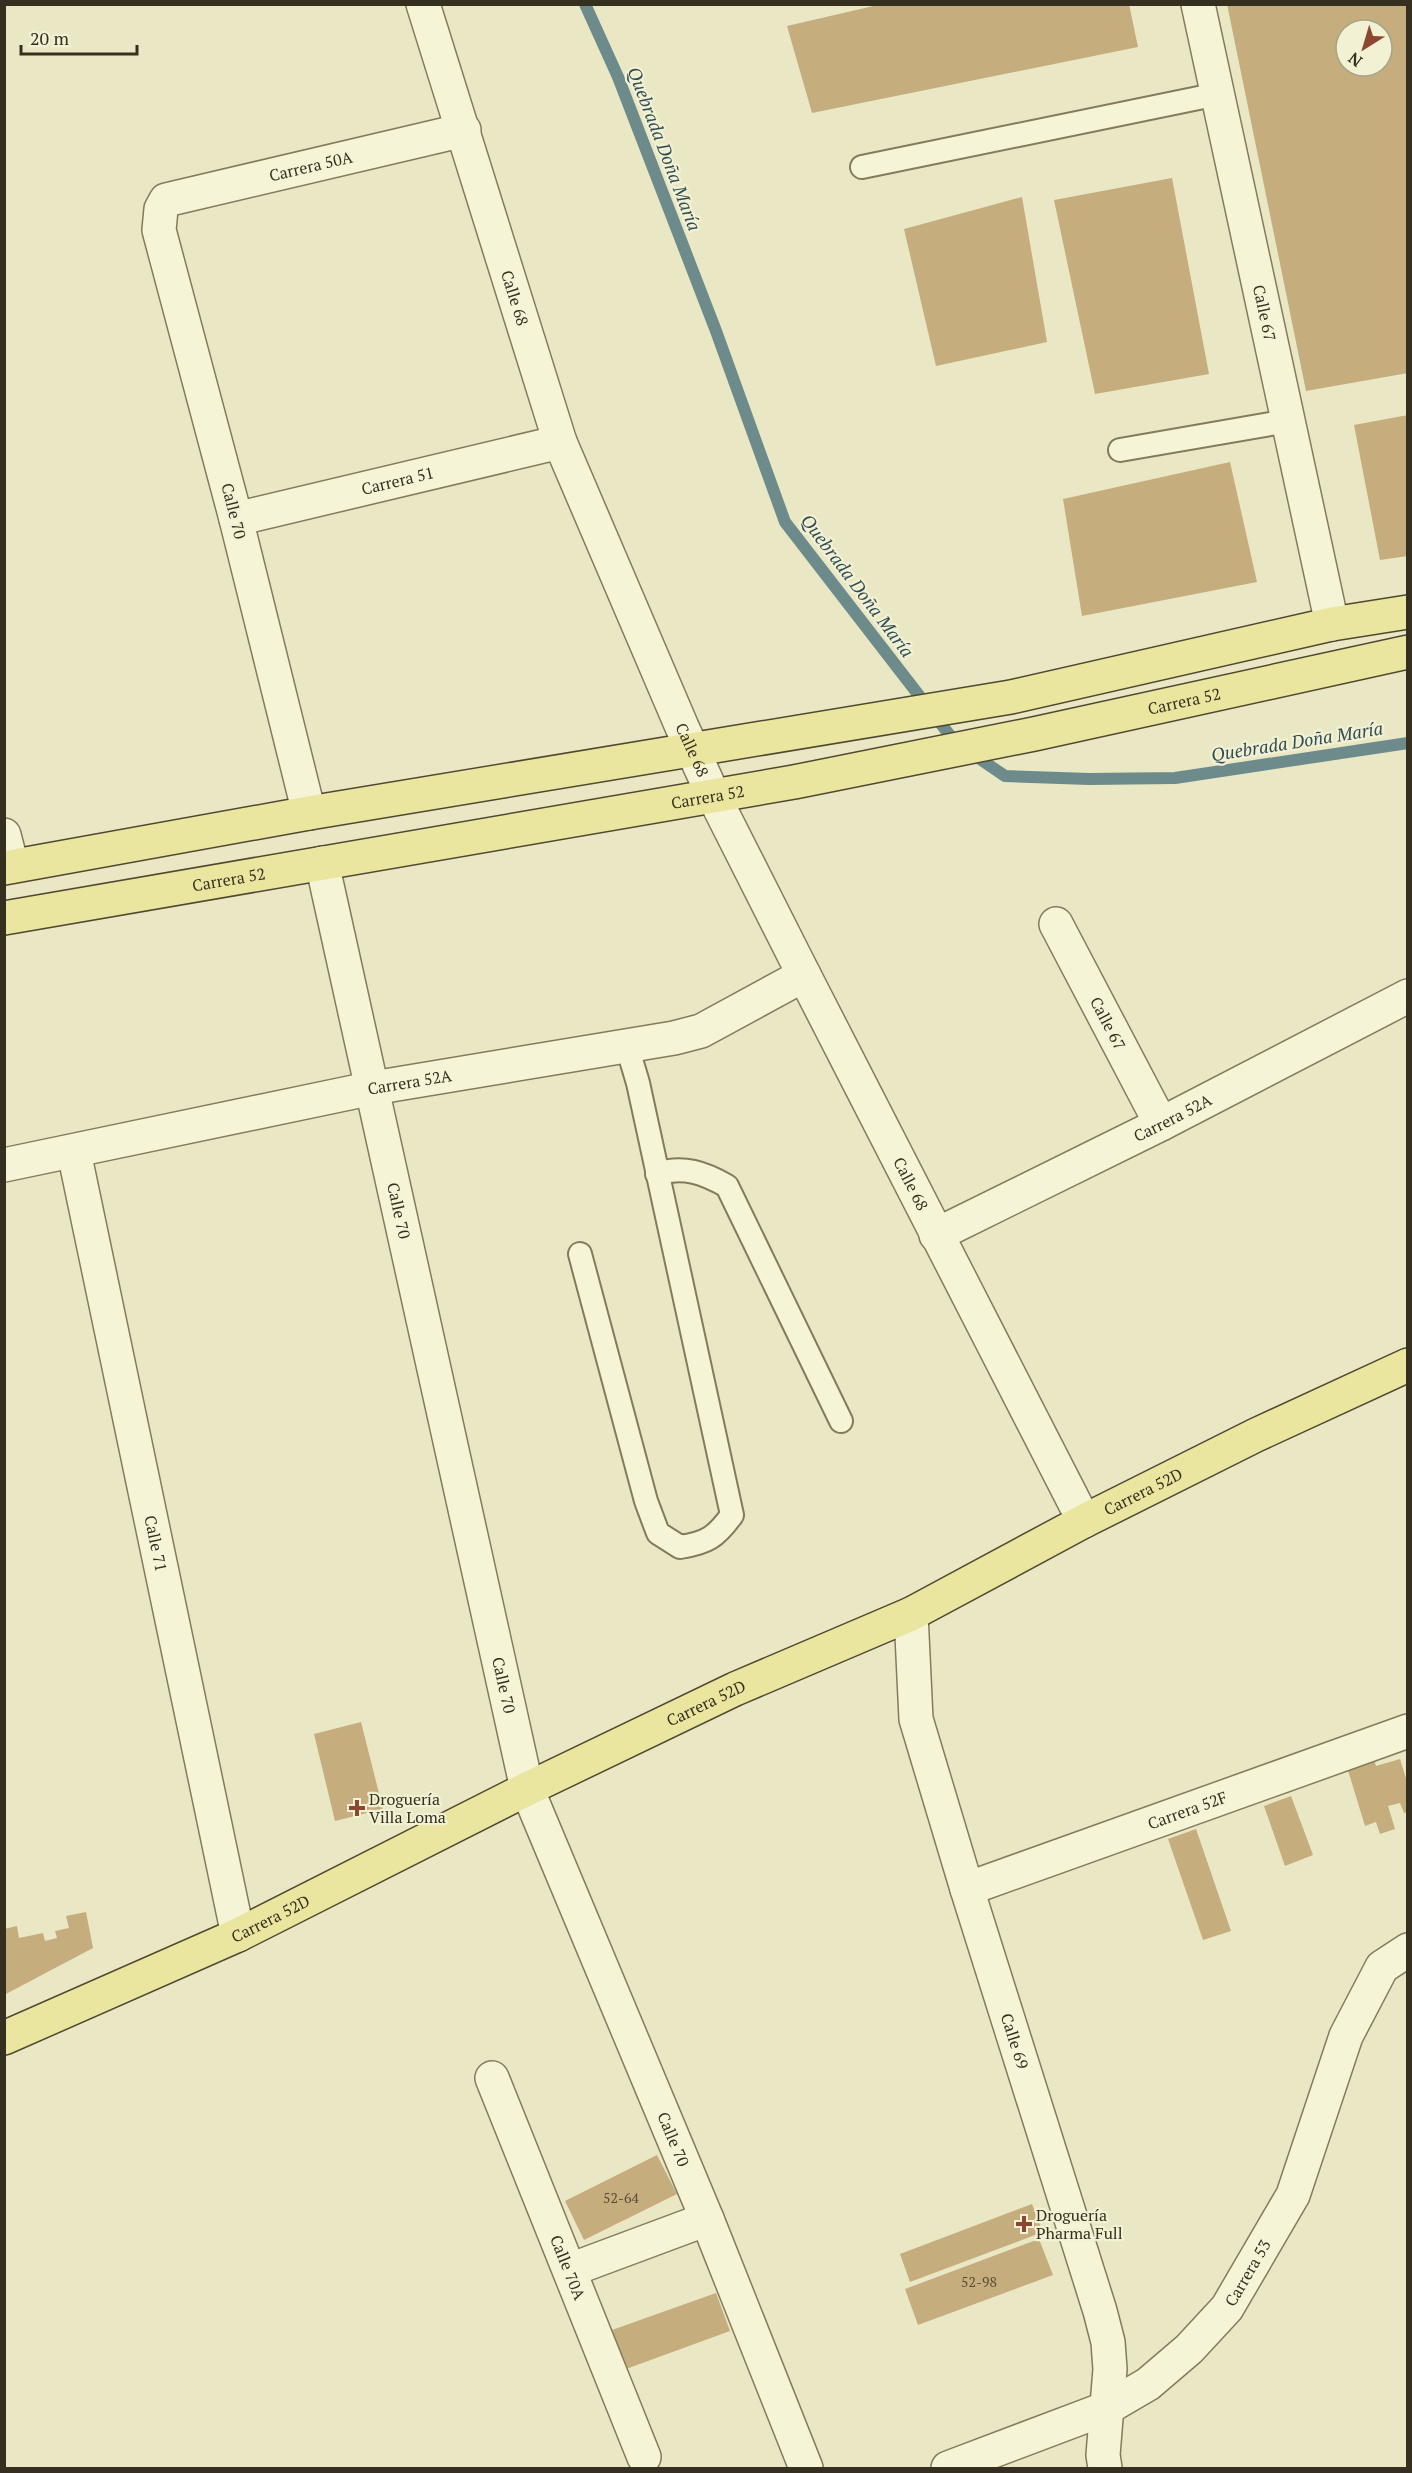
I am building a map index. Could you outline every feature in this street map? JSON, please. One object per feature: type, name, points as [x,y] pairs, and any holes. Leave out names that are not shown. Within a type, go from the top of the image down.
[{"type":"main road","points":[[8,867],[309,813],[1011,697],[1332,624],[1407,612]]},
{"type":"main road","name":"Carrera 52","points":[[4,918],[794,783],[1034,734],[1407,652]]},
{"type":"main road","name":"Carrera 52D","points":[[4,2038],[238,1935],[527,1789],[735,1689],[911,1614],[1084,1521],[1256,1435],[1407,1365]]},
{"type":"street","name":"Calle 68","points":[[423,4],[560,442],[693,751],[714,797],[936,1235],[1084,1521]]},
{"type":"street","name":"Calle 67","points":[[1198,4],[1332,624]]},
{"type":"street","name":"Carrera 50A","points":[[160,209],[166,200],[464,130]]},
{"type":"street","name":"Calle 70","points":[[160,209],[159,230],[236,519],[309,813]]},
{"type":"street","name":"Carrera 51","points":[[236,519],[560,442]]},
{"type":"street","points":[[4,835],[8,867]]},
{"type":"street","name":"Calle 70","points":[[322,863],[527,1789],[707,2219],[806,2469]]},
{"type":"street","name":"Calle 67","points":[[1056,924],[1161,1124]]},
{"type":"street","name":"Carrera 52A","points":[[4,1165],[373,1088],[674,1038],[700,1031],[804,975]]},
{"type":"street","name":"Carrera 52A","points":[[936,1235],[1161,1124],[1407,996]]},
{"type":"street","name":"Calle 71","points":[[74,1152],[238,1935]]},
{"type":"street","name":"Calle 69","points":[[911,1614],[916,1719],[1108,2342],[1110,2369],[1103,2455],[1105,2469]]},
{"type":"street","name":"Carrera 52F","points":[[967,1890],[1407,1731]]},
{"type":"street","name":"Carrera 53","points":[[948,2469],[1107,2408],[1148,2384],[1181,2356],[1227,2308],[1293,2195],[1346,2036],[1382,1967],[1407,1950]]},
{"type":"street","name":"Calle 70A","points":[[492,2078],[644,2457]]},
{"type":"street","points":[[570,2270],[707,2219]]},
{"type":"lane","points":[[862,167],[1218,94]]},
{"type":"lane","points":[[1120,450],[1288,421]]},
{"type":"lane","points":[[580,1254],[646,1502],[658,1533],[680,1547],[701,1544],[720,1532],[732,1515],[638,1083],[627,1046]]},
{"type":"lane","points":[[657,1173],[670,1169],[688,1170],[709,1176],[727,1186],[841,1421]]},
{"type":"building","points":[[882,4],[1129,4],[1138,47],[812,113],[787,26]]},
{"type":"building","points":[[1227,4],[1408,4],[1408,373],[1306,391]]},
{"type":"building","points":[[1172,178],[1209,374],[1095,394],[1054,200]]},
{"type":"building","points":[[1022,197],[1047,342],[936,366],[904,229]]},
{"type":"building","points":[[1408,415],[1408,556],[1380,560],[1354,425]]},
{"type":"building","points":[[1230,462],[1257,582],[1082,616],[1063,499]]},
{"type":"building","points":[[361,1722],[383,1809],[335,1821],[314,1734]]},
{"type":"building","points":[[1374,1759],[1376,1766],[1400,1759],[1408,1785],[1408,1812],[1404,1813],[1400,1803],[1388,1806],[1395,1829],[1380,1834],[1376,1822],[1365,1826],[1347,1767]]},
{"type":"building","points":[[1291,1796],[1313,1855],[1285,1866],[1264,1806]]},
{"type":"building","points":[[1196,1829],[1231,1931],[1203,1940],[1168,1839]]},
{"type":"building","points":[[86,1912],[93,1948],[4,1995],[4,1929],[17,1926],[19,1938],[43,1933],[45,1941],[57,1938],[55,1931],[69,1928],[66,1916]]},
{"type":"building","points":[[657,2155],[677,2194],[584,2240],[565,2201]]},
{"type":"building","points":[[1032,2204],[1043,2232],[910,2282],[900,2254]]},
{"type":"building","points":[[1039,2239],[1053,2275],[918,2325],[905,2289]]},
{"type":"building","points":[[716,2293],[730,2331],[626,2369],[612,2330]]},
{"type":"waterway","name":"Quebrada Doña María","points":[[585,4],[618,77],[716,331],[785,522],[955,742],[1005,776],[1089,779],[1175,778],[1408,743]]},
{"type":"place","name":"Droguería Villa Loma","points":[[357,1808]]},
{"type":"place","name":"Droguería Pharma Full","points":[[1024,2224]]}]
